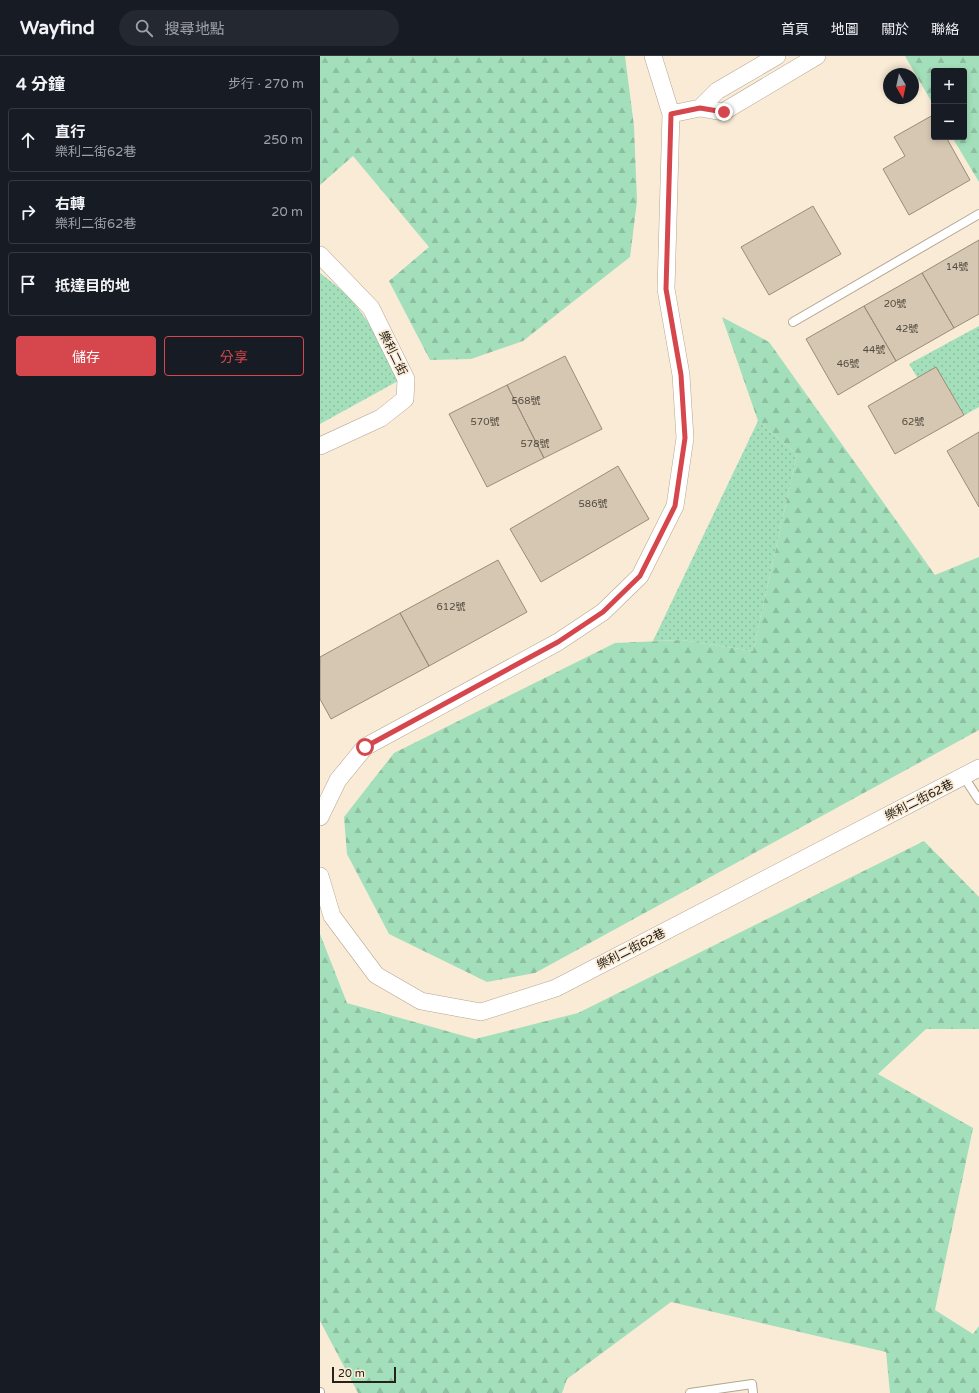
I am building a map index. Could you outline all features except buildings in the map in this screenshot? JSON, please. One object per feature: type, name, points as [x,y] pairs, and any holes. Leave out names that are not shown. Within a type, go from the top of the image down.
[{"type":"street","points":[[320,817],[338,780],[365,747],[558,642],[603,612],[640,576],[675,506],[685,438],[681,375],[666,289],[671,114],[653,56]]},
{"type":"street","points":[[700,108],[717,90],[777,56]]},
{"type":"street","points":[[671,114],[700,108],[724,112],[817,56]]},
{"type":"street","name":"樂利二街","points":[[320,255],[372,308],[406,379],[405,400],[381,418],[320,446]]},
{"type":"street","name":"樂利二街62巷","points":[[320,876],[332,916],[376,975],[422,1001],[481,1012],[556,988],[972,772]]},
{"type":"lane","points":[[792,322],[979,214]]},
{"type":"lane","points":[[972,772],[979,800]]},
{"type":"lane","points":[[690,1393],[752,1384],[753,1393]]},
{"type":"green space","points":[[320,56],[625,56],[634,126],[637,201],[630,257],[523,341],[471,359],[430,360],[389,281],[429,247],[353,156],[320,185]]},
{"type":"green space","points":[[905,56],[979,56],[979,182],[954,140],[967,140],[967,68],[931,68],[931,101],[919,80],[919,68],[912,68]]},
{"type":"green space","points":[[320,273],[349,296],[384,344],[398,381],[320,424]]},
{"type":"green space","points":[[722,317],[769,342],[935,575],[979,557],[979,730],[535,973],[487,982],[389,934],[347,854],[344,817],[394,753],[615,643],[682,640],[753,651],[797,454],[758,421]]},
{"type":"green space","points":[[979,326],[979,407],[947,425],[909,364]]},
{"type":"green space","points":[[758,421],[797,454],[753,651],[682,640],[653,641]]},
{"type":"green space","points":[[924,841],[979,897],[979,1029],[926,1029],[878,1074],[973,1128],[935,1310],[973,1334],[979,1326],[979,1393],[890,1393],[886,1352],[671,1302],[567,1379],[562,1393],[358,1393],[320,1321],[320,934],[347,1003],[475,1039],[578,1013]]},
{"type":"route","points":[[365,747],[558,642],[603,612],[640,576],[675,506],[685,438],[681,375],[666,289],[671,114],[700,108],[724,112]]}]
